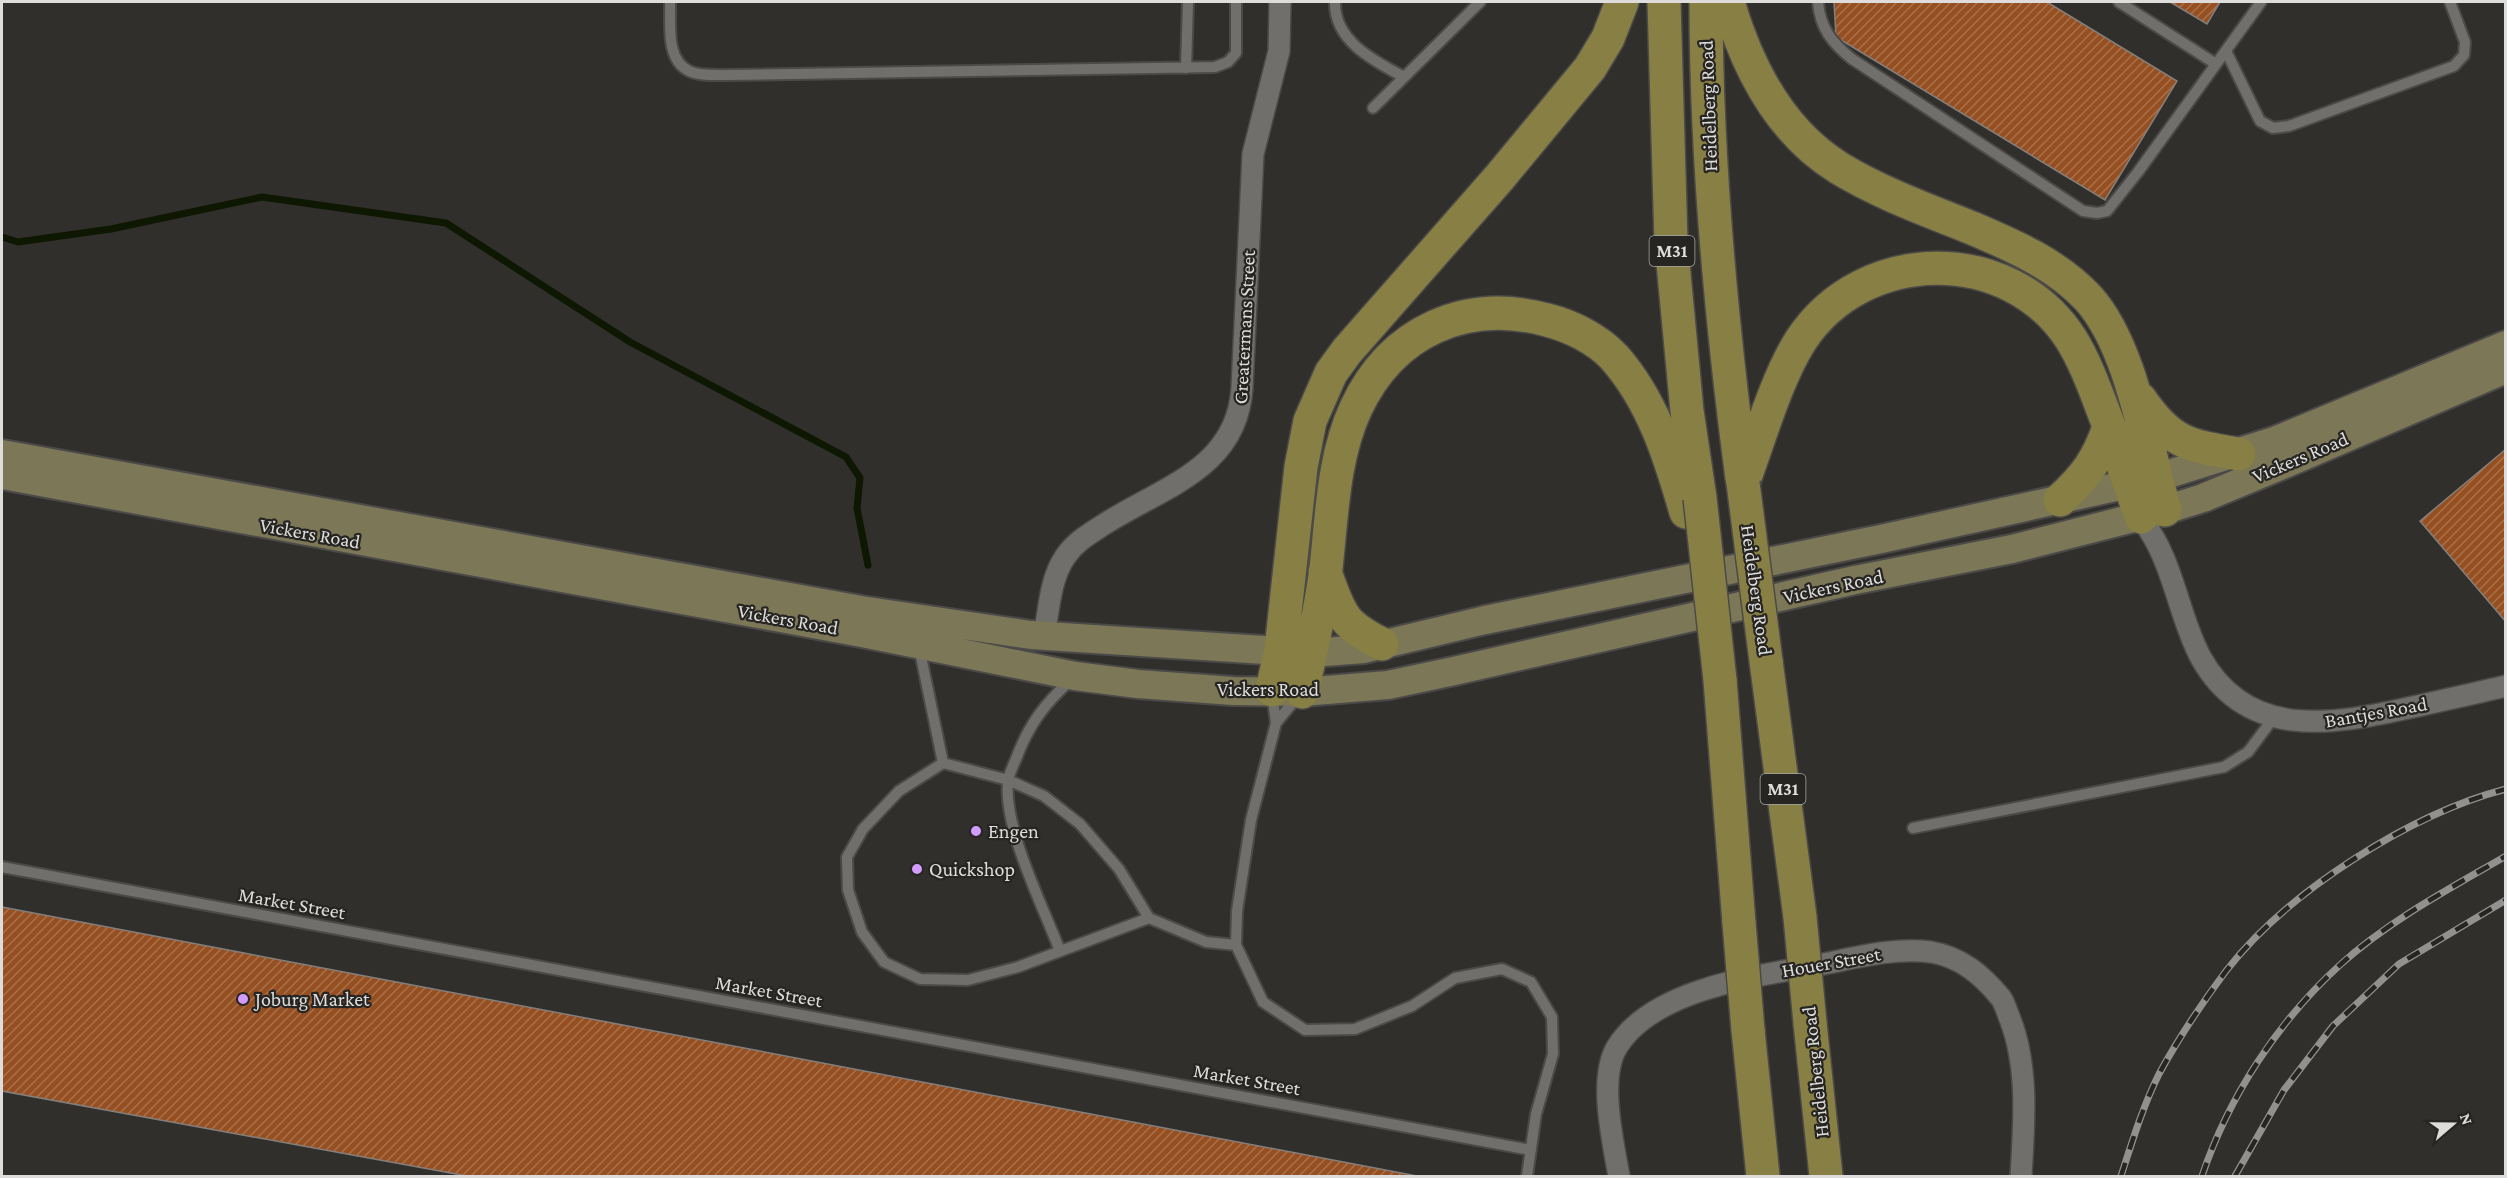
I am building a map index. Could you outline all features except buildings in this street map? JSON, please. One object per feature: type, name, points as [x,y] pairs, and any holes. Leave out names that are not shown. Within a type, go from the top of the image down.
[{"type":"main road","points":[[1296,651],[1301,467],[1310,421],[1331,373],[1347,351],[1498,178],[1590,68],[1608,38],[1622,2]]},
{"type":"main road","name":"M31","points":[[1664,2],[1671,242],[1687,411],[1693,505],[1720,680],[1748,1030],[1763,1176]]},
{"type":"main road","name":"Heidelberg Road","points":[[1706,2],[1712,205],[1722,313],[1800,917],[1826,1176]]},
{"type":"main road","points":[[1728,2],[1746,54],[1763,89],[1788,123],[1814,149],[1839,168],[1892,195],[2040,259],[2065,277],[2089,299],[2109,327],[2121,353],[2132,388],[2143,481],[2153,513]]},
{"type":"main road","points":[[1743,483],[1779,386],[1800,341],[1817,320],[1840,298],[1865,283],[1914,268],[1965,270],[1991,276],[2038,304],[2055,319],[2071,339],[2093,384],[2109,427],[2143,481]]},
{"type":"main road","points":[[1287,691],[1296,651],[1325,572],[1337,475],[1347,429],[1369,384],[1386,362],[1429,328],[1445,321],[1470,315],[1494,313],[1532,316],[1557,322],[1587,336],[1612,356],[1649,407],[1670,459],[1693,505]]},
{"type":"main road","name":"Vickers Road","points":[[2,454],[849,608],[1044,636],[1194,647],[1296,651],[1365,649],[1496,618],[1870,542],[2143,481],[2239,454],[2277,440],[2505,345]]},
{"type":"main road","name":"Vickers Road","points":[[2,476],[862,633],[1075,676],[1138,684],[1233,691],[1287,691],[1388,685],[1843,582],[2012,549],[2153,513],[2203,498],[2505,369]]},
{"type":"main road","points":[[2132,388],[2155,421],[2182,442],[2239,454]]},
{"type":"main road","points":[[2060,500],[2088,472],[2097,458],[2109,427]]},
{"type":"main road","points":[[1325,572],[1344,618],[1358,632],[1383,644]]},
{"type":"street","name":"Greatermans Street","points":[[1044,636],[1055,576],[1072,547],[1111,520],[1208,462],[1229,437],[1238,416],[1242,388],[1253,154],[1279,51],[1280,2]]},
{"type":"street","name":"Bantjes Road","points":[[2153,513],[2162,553],[2185,622],[2201,658],[2219,683],[2239,702],[2275,716],[2324,723],[2357,719],[2505,686]]},
{"type":"street","name":"Houer Street","points":[[1619,1176],[1608,1112],[1609,1076],[1616,1049],[1632,1026],[1660,1008],[1720,983],[1898,950],[1932,952],[1959,960],[1980,975],[2003,1000],[2016,1034],[2022,1072],[2024,1130],[2021,1176]]},
{"type":"lane","points":[[670,2],[671,38],[676,59],[689,71],[704,74],[1215,67],[1228,62],[1236,53],[1236,2]]},
{"type":"lane","points":[[1186,68],[1188,2]]},
{"type":"lane","points":[[1335,2],[1340,27],[1350,41],[1372,59],[1404,77]]},
{"type":"lane","points":[[1373,108],[1480,2]]},
{"type":"lane","points":[[1818,2],[1819,15],[1825,31],[1835,46],[1852,59],[2083,211],[2097,213],[2107,211],[2138,172],[2261,2]]},
{"type":"lane","points":[[2119,2],[2216,64]]},
{"type":"lane","points":[[2226,51],[2260,120],[2273,128],[2289,126],[2454,66],[2464,56],[2465,42],[2450,2]]},
{"type":"lane","points":[[918,646],[943,763]]},
{"type":"lane","points":[[1060,951],[1020,848],[1009,806],[1008,780],[1034,719],[1052,697],[1075,676]]},
{"type":"lane","points":[[1276,723],[1287,691]]},
{"type":"lane","points":[[1287,691],[1276,723],[1251,820],[1237,911],[1236,945],[1263,1002],[1305,1030],[1355,1029],[1412,1006],[1455,978],[1502,969],[1531,982],[1552,1017],[1553,1054],[1536,1114],[1527,1176]]},
{"type":"lane","points":[[1913,828],[2224,767],[2248,752],[2275,716]]},
{"type":"lane","points":[[1149,918],[1018,967],[968,980],[920,979],[884,962],[862,932],[848,890],[848,857],[863,829],[899,791],[943,763],[1008,780],[1044,796],[1080,824],[1119,869],[1149,918],[1206,942],[1236,945]]},
{"type":"lane","name":"Market Street","points":[[2,867],[1531,1150]]},
{"type":"waterway","points":[[2,237],[18,242],[111,229],[262,197],[446,223],[630,342],[846,457],[860,478],[857,508],[868,565]]},
{"type":"railway","points":[[2121,1176],[2143,1111],[2159,1074],[2182,1034],[2208,996],[2226,971],[2252,942],[2316,885],[2391,837],[2430,817],[2506,789]]},
{"type":"railway","points":[[2202,1176],[2226,1117],[2258,1061],[2276,1035],[2318,986],[2379,933],[2420,906],[2506,856]]},
{"type":"railway","points":[[2235,1176],[2284,1090],[2333,1026],[2399,964],[2506,900]]},
{"type":"place","name":"Engen","points":[[976,831]]},
{"type":"place","name":"Quickshop","points":[[917,869]]},
{"type":"place","name":"Joburg Market","points":[[243,999]]}]
